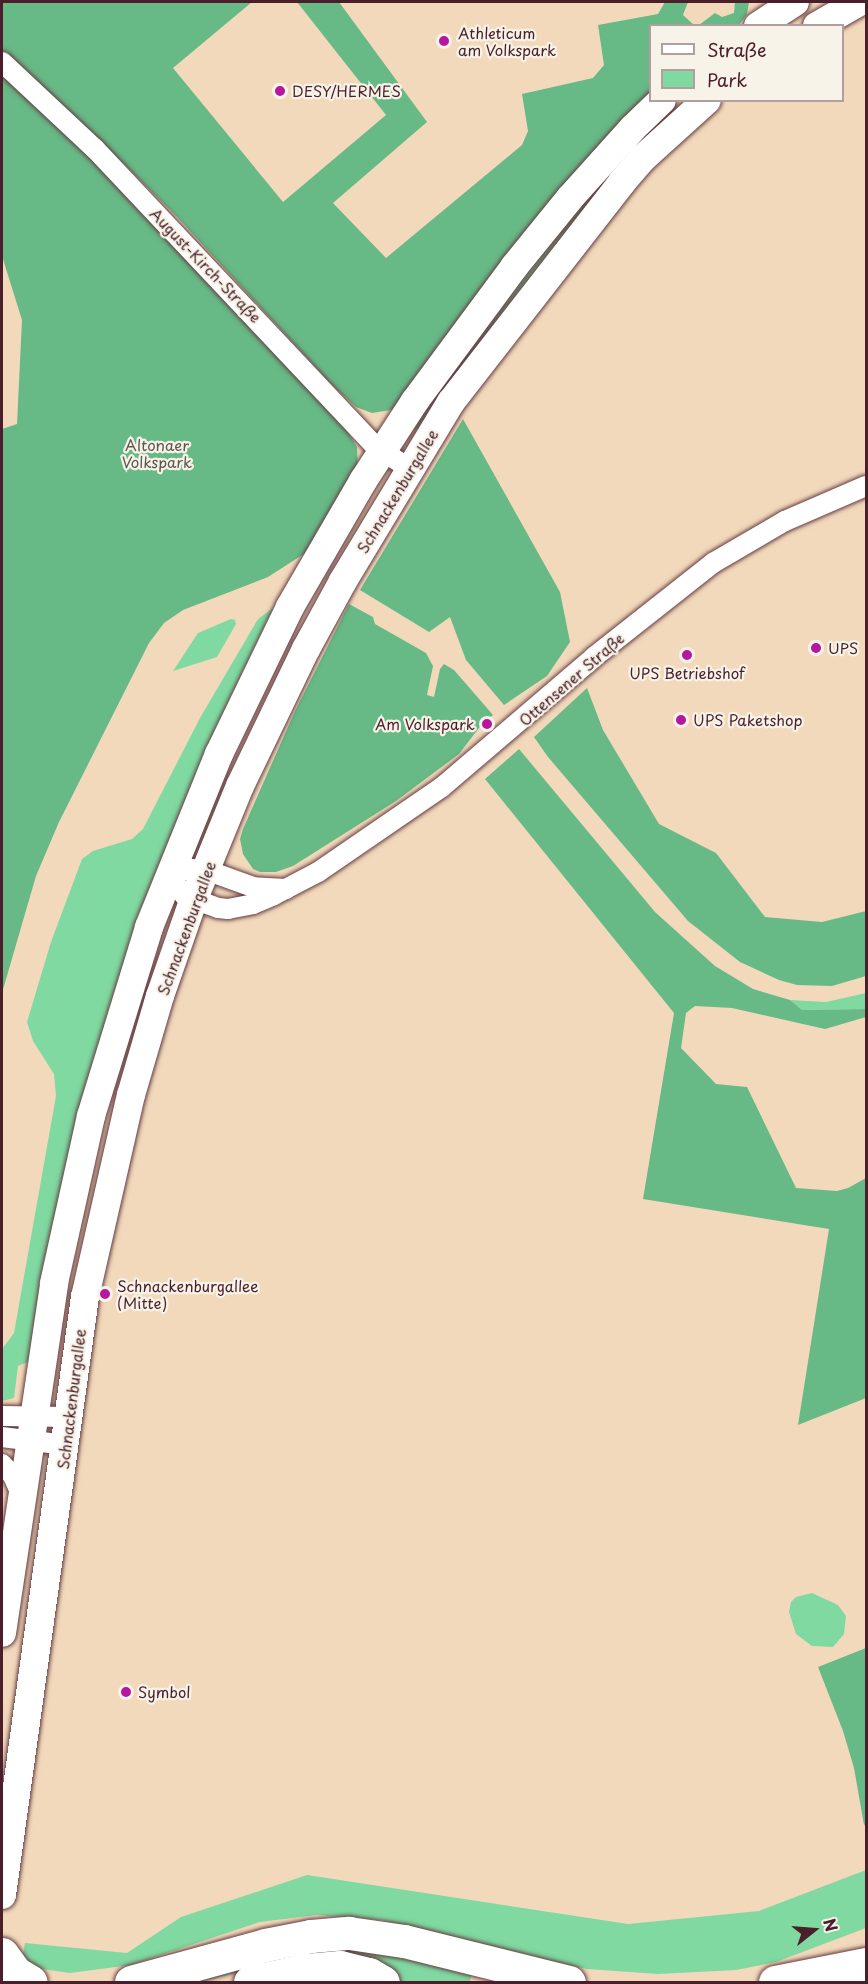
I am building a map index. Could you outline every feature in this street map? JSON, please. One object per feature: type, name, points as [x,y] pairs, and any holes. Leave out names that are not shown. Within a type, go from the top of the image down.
[{"type":"highway","points":[[131,1983],[265,1946],[311,1936],[349,1933],[404,1941],[569,1983]]},
{"type":"highway","points":[[2,1954],[16,1973],[31,1983]]},
{"type":"highway","points":[[775,1983],[867,1964]]},
{"type":"highway","points":[[250,1983],[306,1970],[339,1967],[369,1974],[383,1983]]},
{"type":"highway","points":[[848,1983],[867,1974]]},
{"type":"main road","points":[[821,24],[860,2]]},
{"type":"main road","points":[[2,1634],[54,1283],[91,1116],[142,947],[168,875],[245,696],[290,608],[382,451],[415,401],[521,258],[610,153],[660,102]]},
{"type":"main road","name":"Schnackenburgallee","points":[[2,1895],[85,1297],[117,1153],[160,996],[193,901],[240,786],[306,649],[410,469],[458,393],[643,158],[704,102]]},
{"type":"street","name":"August-Kirch-Straße","points":[[2,62],[95,149],[382,451],[410,469]]},
{"type":"street","name":"Ottensener Straße","points":[[193,901],[218,908],[236,908],[253,904],[318,872],[442,787],[603,650],[713,563],[785,521],[867,486]]},
{"type":"street","points":[[193,901],[180,891],[168,875],[190,869],[206,870],[253,887],[286,889]]},
{"type":"street","points":[[2,1416],[65,1445]]},
{"type":"street","points":[[2,1437],[68,1417]]},
{"type":"street","points":[[2,1464],[13,1476],[22,1496]]},
{"type":"green space","points":[[2,2],[252,2],[173,68],[283,202],[386,115],[297,2],[339,2],[427,122],[333,203],[386,258],[522,145],[528,131],[522,94],[593,78],[604,65],[598,25],[658,14],[665,2],[688,2],[683,15],[693,24],[649,24],[649,101],[400,404],[391,410],[372,413],[356,407],[333,386],[179,219],[101,141],[2,51]]},
{"type":"green space","points":[[735,2],[749,2],[747,14],[740,24],[700,24],[715,13],[722,17],[734,13]]},
{"type":"green space","name":"Altonaer Volkspark","points":[[2,75],[87,153],[343,424],[357,447],[358,472],[310,550],[268,577],[183,610],[164,623],[149,643],[59,822],[36,876],[2,993],[2,429],[17,424],[22,320],[2,256]]},
{"type":"green space","points":[[596,190],[586,212],[421,428],[412,430],[507,289]]},
{"type":"green space","points":[[463,419],[560,592],[570,642],[547,676],[504,705],[466,660],[450,617],[429,632],[360,590]]},
{"type":"green space","points":[[349,604],[373,617],[375,624],[426,653],[433,666],[427,695],[434,697],[440,669],[444,664],[454,670],[493,715],[482,724],[459,754],[396,801],[293,866],[276,872],[260,872],[253,869],[243,854],[240,839],[243,829],[295,711]]},
{"type":"green space","points":[[273,608],[230,700],[30,1361],[18,1366],[14,1398],[2,1401],[2,1349],[14,1333],[56,1096],[54,1074],[33,1041],[27,1022],[51,942],[82,859],[93,851],[132,839],[143,829],[200,718],[258,619]]},
{"type":"green space","points":[[231,619],[235,620],[236,624],[217,657],[173,671],[198,633]]},
{"type":"green space","points":[[587,688],[603,730],[659,824],[716,853],[765,917],[822,922],[866,911],[866,976],[832,986],[797,985],[779,980],[740,962],[688,921],[548,757],[534,737]]},
{"type":"green space","points":[[519,749],[655,912],[715,966],[753,989],[790,1000],[802,1010],[866,1009],[866,1017],[825,1029],[732,1008],[695,1006],[686,1013],[681,1048],[716,1084],[747,1087],[796,1188],[837,1191],[866,1178],[866,1398],[798,1425],[829,1229],[643,1199],[674,1013],[485,779]]},
{"type":"green space","points":[[866,993],[866,1009],[802,1010],[790,1000],[826,1002]]},
{"type":"green space","points":[[812,1593],[838,1605],[846,1616],[844,1634],[833,1647],[812,1646],[796,1634],[789,1612],[791,1602],[796,1597]]},
{"type":"green space","points":[[866,1648],[866,1825],[864,1825],[854,1768],[843,1731],[818,1667]]},
{"type":"green space","points":[[866,1870],[866,1928],[776,1962],[736,1970],[658,1974],[587,1969],[467,1944],[382,1920],[316,1915],[260,1922],[131,1965],[70,1973],[42,1969],[22,1960],[25,1943],[127,1953],[181,1917],[307,1875],[628,1924],[759,1911]]},
{"type":"green space","points":[[343,1950],[391,1950],[472,1969],[470,1982],[399,1982],[389,1975],[283,1961],[200,1982],[187,1982],[274,1959]]},
{"type":"place","name":"Athleticum am Volkspark","points":[[444,41]]},
{"type":"place","name":"DESY/HERMES","points":[[280,91]]},
{"type":"place","name":"UPS","points":[[816,648]]},
{"type":"place","name":"UPS Betriebshof","points":[[687,655]]},
{"type":"place","name":"UPS Paketshop","points":[[681,720]]},
{"type":"place","name":"Am Volkspark","points":[[487,724]]},
{"type":"place","name":"Schnackenburgallee (Mitte)","points":[[105,1294]]},
{"type":"place","name":"Symbol","points":[[126,1692]]}]
